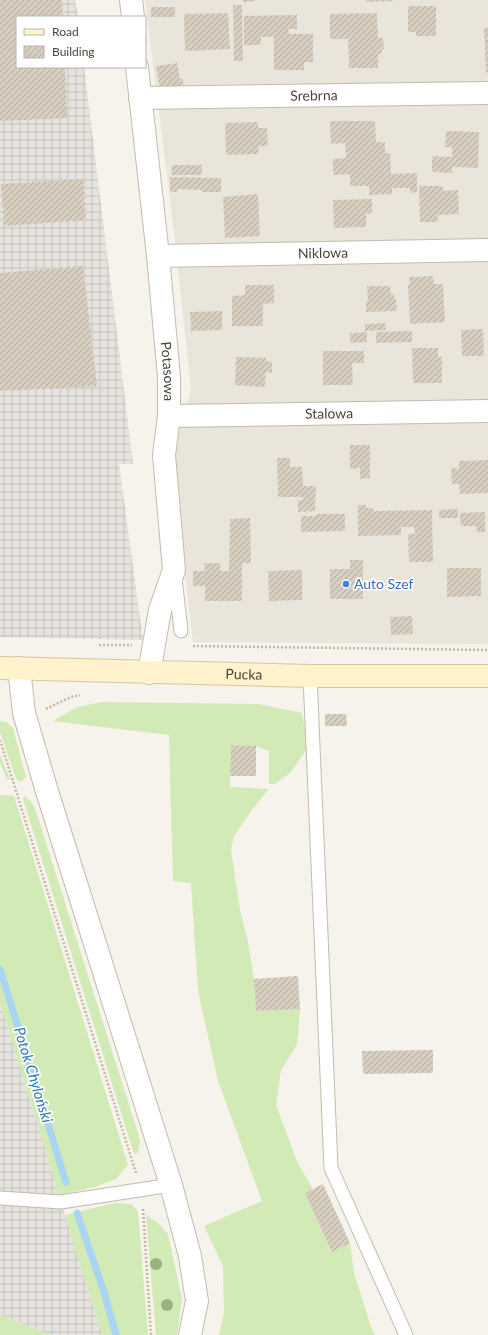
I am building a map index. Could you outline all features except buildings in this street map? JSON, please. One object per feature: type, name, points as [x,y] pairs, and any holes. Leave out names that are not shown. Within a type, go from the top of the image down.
[{"type":"street","points":[[131,0],[132,16]]},
{"type":"street","name":"Potasowa","points":[[137,68],[158,256],[168,377],[169,416],[164,455],[174,570],[160,610],[153,645],[150,672]]},
{"type":"street","name":"Srebrna","points":[[140,98],[488,93]]},
{"type":"street","name":"Niklowa","points":[[158,256],[488,250]]},
{"type":"street","name":"Stalowa","points":[[169,416],[488,411]]},
{"type":"street","points":[[9,668],[171,1185],[190,1256],[197,1301],[190,1335]]},
{"type":"street","name":"Pucka","points":[[9,668],[310,676],[488,676]]},
{"type":"lane","points":[[174,570],[181,630]]},
{"type":"lane","points":[[310,676],[331,1168],[406,1335]]},
{"type":"lane","points":[[0,1198],[61,1202],[171,1185]]},
{"type":"path","points":[[95,645],[153,645]]},
{"type":"path","points":[[190,646],[488,650]]},
{"type":"path","points":[[0,740],[142,1190],[151,1335]]},
{"type":"shaded area","points":[[0,0],[75,0],[78,16],[16,16],[16,68],[84,68],[133,464],[119,464],[143,640],[0,637]]},
{"type":"shaded area","points":[[145,0],[488,0],[488,644],[193,642],[171,459],[191,391],[175,240]]},
{"type":"shaded area","points":[[0,1002],[102,1335],[52,1335],[0,1315]]},
{"type":"green space","points":[[103,702],[258,704],[302,713],[305,729],[306,750],[291,772],[275,784],[269,784],[269,751],[256,746],[231,745],[230,787],[269,789],[254,807],[234,836],[231,850],[240,910],[248,942],[254,979],[256,1011],[300,1009],[297,1045],[281,1070],[276,1105],[298,1164],[313,1189],[305,1193],[332,1251],[350,1243],[354,1273],[371,1327],[375,1335],[219,1335],[224,1312],[223,1266],[204,1226],[262,1201],[218,1081],[198,991],[191,883],[173,881],[169,735],[53,721],[77,707]]},
{"type":"green space","points":[[0,721],[6,722],[13,728],[26,777],[21,782],[16,779],[0,732]]},
{"type":"green space","points":[[0,755],[10,779],[7,780],[0,762]]},
{"type":"green space","points":[[0,795],[14,796],[128,1165],[116,1179],[95,1187],[59,1195],[0,1002]]},
{"type":"green space","points":[[24,796],[30,800],[35,808],[138,1133],[140,1142],[138,1153],[134,1154],[23,799]]},
{"type":"green space","points":[[115,1203],[131,1204],[138,1211],[148,1335],[102,1335],[65,1215]]},
{"type":"green space","points":[[146,1215],[158,1223],[168,1234],[182,1299],[177,1335],[156,1335]]},
{"type":"green space","points":[[0,1315],[52,1335],[0,1335]]},
{"type":"waterway","name":"Potok Chyloński","points":[[0,969],[66,1182]]},
{"type":"waterway","name":"Potok Chyloński","points":[[77,1213],[104,1292],[116,1335]]},
{"type":"place","name":"Auto Szef","points":[[346,584]]}]
